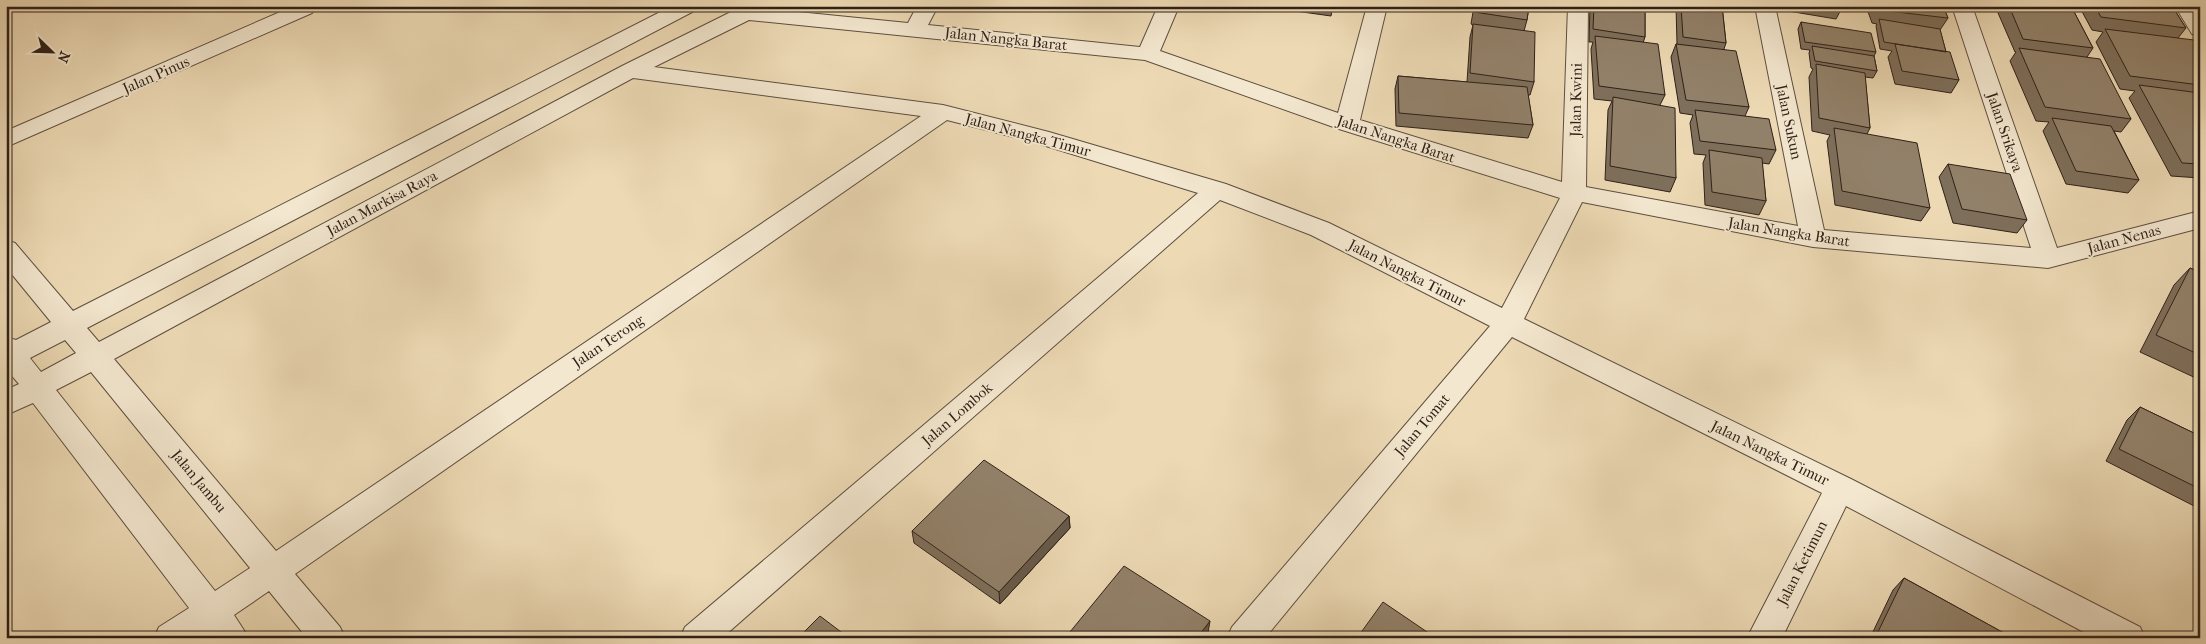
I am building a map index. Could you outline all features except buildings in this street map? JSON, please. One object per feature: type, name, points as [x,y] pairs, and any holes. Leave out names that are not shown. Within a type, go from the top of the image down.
[{"type":"street","points":[[232,638],[37,387],[8,353],[69,325],[689,6]]},
{"type":"street","points":[[915,30],[928,6]]},
{"type":"street","points":[[1148,54],[1169,6]]},
{"type":"street","points":[[1347,124],[1377,6]]},
{"type":"street","name":"Jalan Kwini","points":[[1574,194],[1578,6]]},
{"type":"street","name":"Jalan Sukun","points":[[1765,6],[1813,238]]},
{"type":"street","name":"Jalan Srikaya","points":[[1962,6],[2048,258]]},
{"type":"street","points":[[2185,6],[2200,29]]},
{"type":"street","name":"Jalan Pinus","points":[[6,140],[305,9]]},
{"type":"street","name":"Jalan Nangka Barat","points":[[753,10],[915,30],[1148,54],[1347,124],[1574,194],[1813,238],[2048,258]]},
{"type":"street","name":"Jalan Markisa Raya","points":[[6,404],[630,71],[753,10]]},
{"type":"street","name":"Jalan Nangka Timur","points":[[630,71],[943,112],[1041,138],[1217,190],[1320,229],[1840,488],[2128,638]]},
{"type":"street","name":"Jalan Terong","points":[[171,638],[273,571],[943,112]]},
{"type":"street","name":"Jalan Lombok","points":[[698,638],[1217,190]]},
{"type":"street","name":"Jalan Tomat","points":[[1244,638],[1508,324],[1574,194]]},
{"type":"street","name":"Jalan Nenas","points":[[2048,258],[2200,219]]},
{"type":"street","name":"Jalan Jambu","points":[[6,249],[328,638]]},
{"type":"street","name":"Jalan Ketimun","points":[[1764,638],[1840,488]]}]
